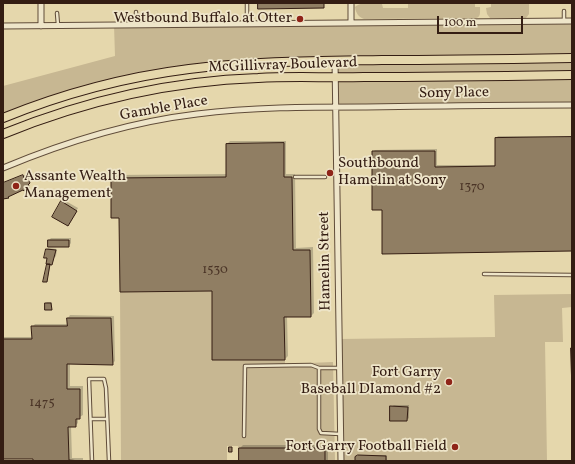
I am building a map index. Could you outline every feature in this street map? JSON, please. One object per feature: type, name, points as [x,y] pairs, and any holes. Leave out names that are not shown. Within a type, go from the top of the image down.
[{"type":"main road","name":"McGillivray Boulevard","points":[[3,118],[72,94],[111,84],[162,73],[247,63],[572,58]]},
{"type":"main road","name":"McGillivray Boulevard","points":[[3,134],[36,121],[88,105],[156,89],[202,82],[258,78],[572,75]]},
{"type":"street","points":[[41,3],[41,26]]},
{"type":"street","points":[[351,3],[351,23]]},
{"type":"street","points":[[3,26],[572,21]]},
{"type":"street","name":"Hamelin Street","points":[[335,61],[341,461]]},
{"type":"street","name":"Sony Place","points":[[336,107],[572,105]]},
{"type":"street","name":"Gamble Place","points":[[3,168],[82,138],[163,119],[229,110],[336,107]]},
{"type":"lane","points":[[247,3],[247,23]]},
{"type":"lane","points":[[564,11],[564,21]]},
{"type":"lane","points":[[136,12],[136,25]]},
{"type":"lane","points":[[57,13],[58,26]]},
{"type":"lane","points":[[295,177],[325,177]]},
{"type":"lane","points":[[484,274],[572,275]]},
{"type":"lane","points":[[244,436],[245,366],[311,365],[319,368],[339,368]]},
{"type":"lane","points":[[319,368],[319,429],[321,433],[340,434]]},
{"type":"lane","points":[[92,461],[89,379],[104,379],[106,388],[109,461]]},
{"type":"lane","points":[[91,419],[107,419]]},
{"type":"shaded area","points":[[368,3],[382,4],[383,8],[408,8],[408,3],[475,3],[475,7],[480,7],[480,13],[477,18],[364,19],[358,15],[355,7]]},
{"type":"shaded area","points":[[491,3],[529,3],[529,14],[526,18],[490,18],[487,14],[486,8],[491,7]]},
{"type":"shaded area","points":[[572,21],[572,105],[336,107],[335,61],[272,62],[138,78],[3,118],[3,86],[115,56],[114,25]]},
{"type":"shaded area","points":[[212,291],[213,360],[285,360],[285,364],[333,362],[335,461],[325,461],[325,448],[239,448],[238,446],[227,446],[227,461],[121,461],[120,292]]},
{"type":"shaded area","points":[[572,294],[572,307],[562,308],[563,342],[545,342],[547,461],[341,461],[339,339],[495,337],[494,295]]},
{"type":"building","points":[[258,3],[324,3],[324,8],[258,9]]},
{"type":"building","points":[[572,137],[572,251],[382,254],[382,210],[372,210],[372,151],[435,151],[435,167],[495,166],[495,138]]},
{"type":"building","points":[[284,143],[284,177],[292,177],[293,250],[310,250],[311,317],[284,317],[285,360],[212,360],[212,291],[120,292],[119,218],[111,218],[111,178],[226,177],[226,144]]},
{"type":"building","name":"Assante Wealth Management","points":[[23,175],[25,180],[28,178],[30,183],[28,185],[29,188],[8,197],[9,198],[3,199],[3,183]]},
{"type":"building","points":[[61,201],[77,211],[68,226],[52,217]]},
{"type":"building","points":[[48,240],[69,240],[69,247],[48,247]]},
{"type":"building","points":[[46,249],[56,250],[52,265],[46,264],[47,258],[44,258]]},
{"type":"building","points":[[47,264],[50,264],[47,282],[43,282]]},
{"type":"building","points":[[45,303],[51,303],[52,310],[45,310]]},
{"type":"building","points":[[67,318],[111,318],[113,365],[67,364],[67,389],[80,389],[80,419],[76,419],[76,427],[68,427],[69,460],[81,461],[33,461],[33,459],[3,459],[3,339],[32,339],[31,326],[67,326]]},
{"type":"building","points":[[571,348],[572,348],[572,390]]},
{"type":"building","points":[[390,406],[408,407],[407,421],[390,421]]},
{"type":"building","points":[[229,447],[232,447],[232,452],[229,452]]},
{"type":"building","points":[[239,448],[325,448],[325,461],[239,461]]},
{"type":"building","points":[[358,455],[386,456],[386,461],[355,461],[355,457]]},
{"type":"place","name":"Westbound Buffalo at Otter","points":[[300,19]]},
{"type":"place","name":"Southbound Hamelin at Sony","points":[[330,173]]},
{"type":"place","name":"Assante Wealth Management","points":[[16,186]]},
{"type":"place","name":"Fort Garry Baseball DIamond #2","points":[[449,382]]},
{"type":"place","name":"Fort Garry Football Field","points":[[455,447]]}]
